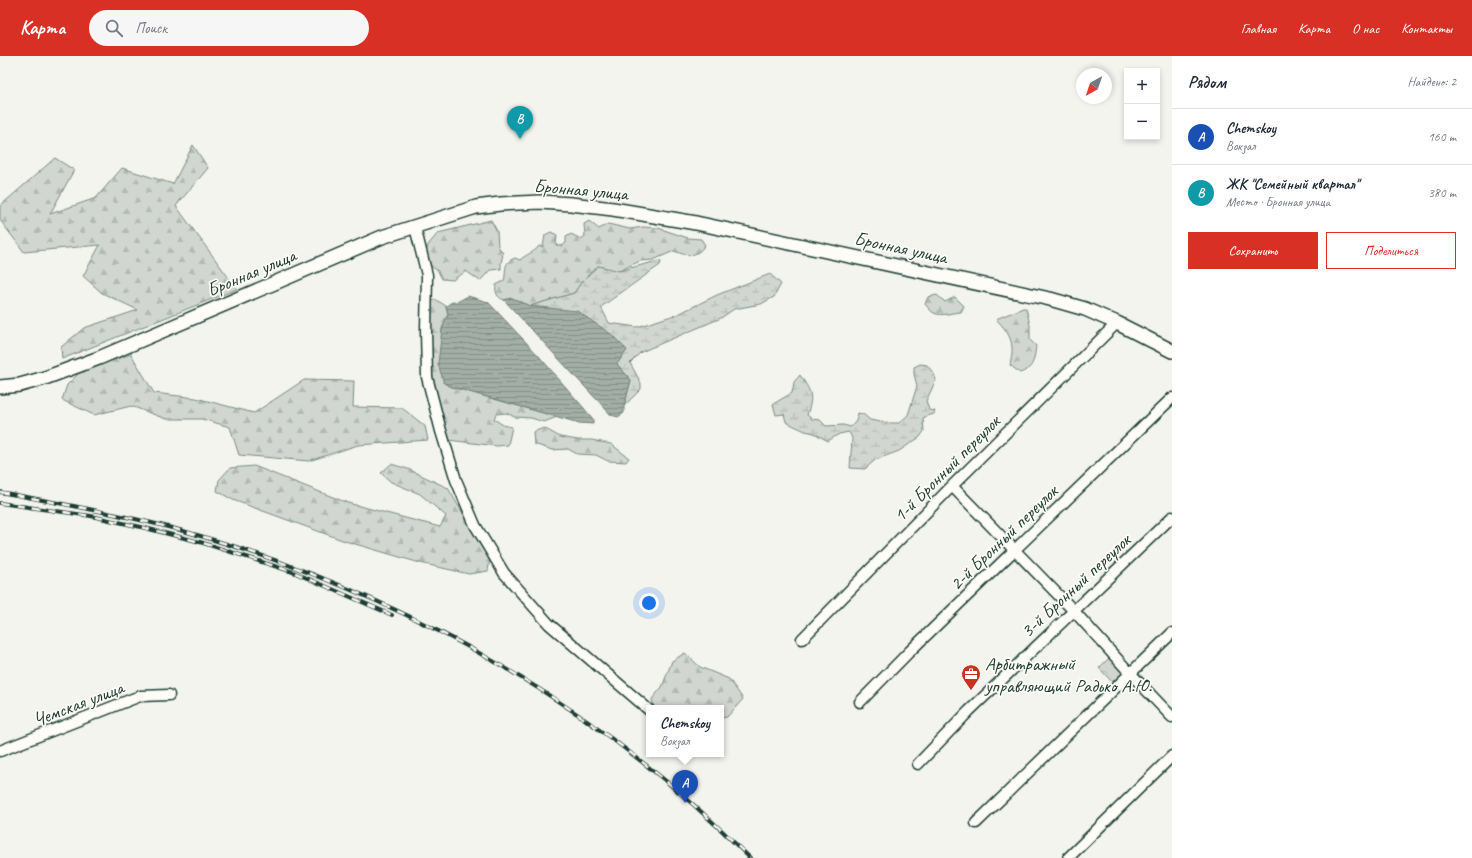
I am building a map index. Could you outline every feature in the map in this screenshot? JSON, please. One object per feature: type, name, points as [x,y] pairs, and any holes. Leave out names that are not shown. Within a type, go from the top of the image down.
[{"type":"street","name":"Бронная улица","points":[[0,387],[20,385],[45,378],[85,363],[382,237],[476,207],[542,202],[613,209],[696,223],[1050,299],[1085,309],[1117,323],[1172,351]]},
{"type":"street","points":[[415,227],[427,275],[427,377],[456,480],[475,525],[504,573],[549,624],[646,707]]},
{"type":"street","name":"1-й Бронный переулок","points":[[802,639],[952,486],[1117,323]]},
{"type":"street","name":"2-й Бронный переулок","points":[[860,702],[910,651],[1172,398]]},
{"type":"street","points":[[952,486],[1073,610],[1172,717]]},
{"type":"street","name":"3-й Бронный переулок","points":[[918,764],[969,711],[1172,517]]},
{"type":"street","points":[[976,824],[1172,633]]},
{"type":"street","name":"Чемская улица","points":[[0,751],[140,696],[169,695]]},
{"type":"street","points":[[1068,858],[1172,756]]},
{"type":"green space","points":[[193,145],[208,168],[176,206],[237,289],[62,359],[61,347],[84,328],[138,310],[102,293],[83,276],[100,245],[24,252],[0,220],[0,206],[55,158],[74,170],[50,214],[96,198],[122,168],[173,184]]},
{"type":"green space","points":[[491,220],[497,231],[498,246],[503,253],[501,269],[490,270],[480,281],[466,271],[453,280],[442,279],[438,271],[431,266],[425,256],[428,245],[438,233]]},
{"type":"green space","points":[[589,221],[599,229],[608,224],[630,229],[643,227],[658,228],[688,238],[701,239],[705,245],[695,254],[687,255],[674,251],[653,260],[640,261],[619,271],[598,266],[583,280],[574,293],[530,306],[512,298],[504,300],[498,296],[496,292],[496,285],[504,281],[508,262],[515,258],[520,260],[539,246],[543,247],[545,235],[551,232],[557,235],[556,245],[562,246],[566,243],[566,237],[571,234],[581,239],[585,236],[584,224]]},
{"type":"green space","points":[[657,261],[661,262],[660,265],[601,307],[609,323],[637,327],[678,314],[717,295],[770,274],[781,284],[774,297],[761,304],[734,309],[721,318],[641,352],[630,363],[641,383],[641,389],[624,406],[631,380],[616,364],[627,350],[530,306],[574,293],[583,280],[598,266],[619,271]]},
{"type":"green space","points":[[937,295],[945,302],[955,297],[964,306],[961,312],[940,315],[930,310],[925,304],[928,297]]},
{"type":"green space","points":[[435,299],[446,306],[448,314],[442,329],[444,383],[452,387],[557,417],[544,422],[531,418],[515,417],[506,413],[496,414],[494,419],[503,425],[512,427],[508,445],[497,446],[448,440],[429,367],[428,305]]},
{"type":"green space","points":[[1026,308],[1030,325],[1030,340],[1036,346],[1034,359],[1031,366],[1020,373],[1010,365],[1012,345],[1005,330],[996,319]]},
{"type":"green space","points":[[131,354],[154,393],[196,398],[254,413],[304,380],[354,381],[353,407],[402,408],[425,426],[428,440],[358,445],[309,461],[239,455],[230,427],[202,419],[166,419],[131,406],[94,415],[62,400],[67,385],[81,371]]},
{"type":"green space","points":[[920,364],[927,365],[934,374],[936,380],[926,401],[929,410],[935,411],[934,414],[923,418],[924,431],[920,437],[899,451],[875,460],[865,469],[850,468],[852,438],[849,432],[839,434],[828,441],[814,433],[805,431],[786,422],[784,414],[776,415],[773,404],[792,393],[794,382],[800,375],[809,390],[811,398],[807,415],[812,419],[820,420],[826,426],[843,425],[851,427],[856,421],[858,413],[863,414],[870,420],[887,423],[899,423],[908,415],[917,386],[914,367]]},
{"type":"green space","points":[[544,428],[560,437],[578,440],[592,440],[611,444],[629,458],[626,462],[608,461],[596,455],[577,454],[568,449],[552,450],[534,444],[533,432]]},
{"type":"green space","points":[[391,464],[408,469],[448,488],[478,539],[491,553],[488,571],[469,574],[420,563],[345,541],[233,500],[217,491],[219,480],[230,468],[254,466],[348,503],[440,527],[446,516],[420,494],[391,482],[381,473]]},
{"type":"green space","points":[[685,653],[700,667],[729,679],[743,699],[727,717],[724,718],[724,705],[653,705],[652,699],[662,687],[672,661]]},
{"type":"green space","points":[[1111,656],[1125,672],[1113,683],[1099,668]]},
{"type":"shaded area","points":[[468,296],[488,302],[538,355],[583,407],[593,419],[593,424],[579,423],[452,387],[444,383],[438,364],[442,329],[448,314],[446,306]]},
{"type":"shaded area","points":[[512,298],[530,306],[577,311],[611,334],[627,350],[617,364],[631,380],[624,406],[624,413],[618,417],[611,415],[504,300]]},
{"type":"railway","points":[[0,492],[128,517],[204,537],[280,562],[355,592],[427,625],[497,663],[565,706],[630,752],[692,803],[750,858]]},
{"type":"railway","points":[[0,503],[91,516],[200,542],[293,572],[392,615]]},
{"type":"place","name":"ЖК \"Семейный квартал\"","points":[[520,139]]},
{"type":"place","name":"Арбитражный управляющий Радько А.Ю.","points":[[971,691]]},
{"type":"place","name":"Chemskoy","points":[[685,803]]}]
